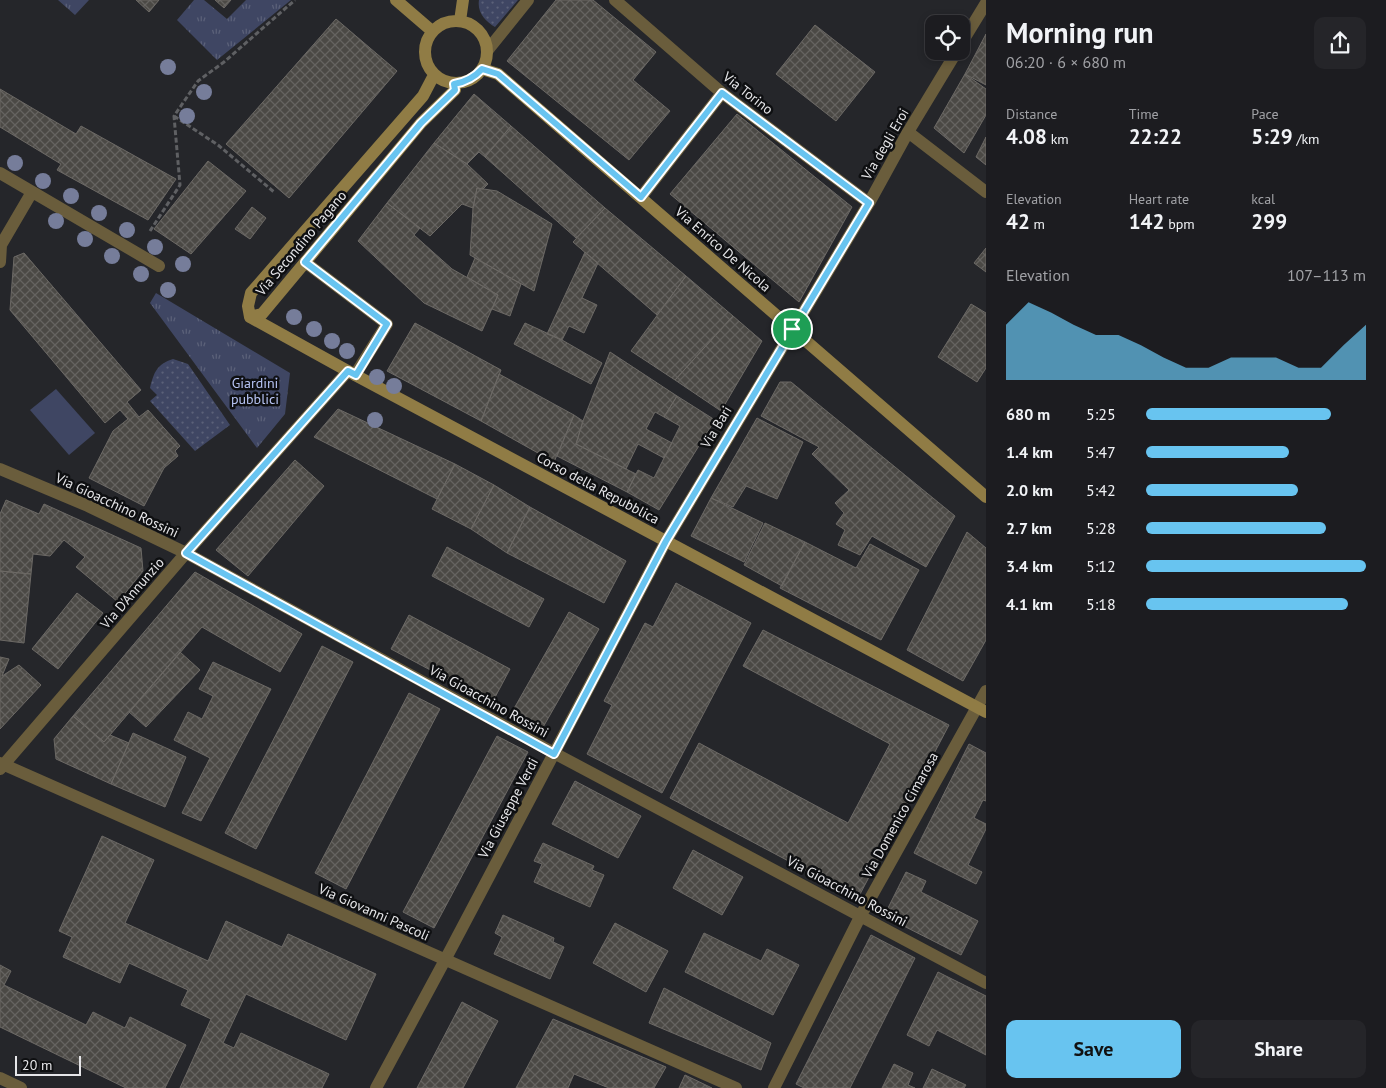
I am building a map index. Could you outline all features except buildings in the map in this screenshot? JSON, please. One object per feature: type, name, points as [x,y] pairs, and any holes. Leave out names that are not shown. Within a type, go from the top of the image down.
[{"type":"main road","points":[[396,0],[432,31]]},
{"type":"main road","points":[[460,21],[463,0]]},
{"type":"main road","points":[[452,20],[460,21],[468,23],[482,34],[486,42],[487,51],[482,69],[475,77],[465,82],[454,84],[443,81],[434,75],[424,58],[424,48],[426,39],[438,26],[452,20]]},
{"type":"main road","name":"Via Enrico De Nicola","points":[[482,69],[498,74],[986,497]]},
{"type":"main road","name":"Via Secondino Pagano","points":[[434,75],[423,96],[252,293],[248,306],[250,317],[262,314],[421,123],[455,90],[454,84]]},
{"type":"main road","name":"Corso della Repubblica","points":[[250,317],[982,710]]},
{"type":"street","points":[[487,51],[528,0]]},
{"type":"street","name":"Via Torino","points":[[614,0],[722,93],[869,203]]},
{"type":"street","points":[[970,29],[986,3]]},
{"type":"street","name":"Via degli Eroi","points":[[792,329],[869,203],[908,132],[952,60]]},
{"type":"street","points":[[641,197],[722,93]]},
{"type":"street","points":[[908,132],[986,192]]},
{"type":"street","points":[[0,173],[159,266]]},
{"type":"street","points":[[0,262],[1,245],[32,192]]},
{"type":"street","name":"Via D'Annunzio","points":[[1,766],[186,553],[352,373],[387,324],[305,262]]},
{"type":"street","name":"Via Bari","points":[[666,541],[792,329]]},
{"type":"street","name":"Via Gioacchino Rossini","points":[[0,469],[88,506],[186,553],[554,754],[986,982]]},
{"type":"street","name":"Via Giuseppe Verdi","points":[[376,1088],[666,541]]},
{"type":"street","name":"Via Domenico Cimarosa","points":[[774,1088],[861,915],[982,710],[986,691]]},
{"type":"street","name":"Via Giovanni Pascoli","points":[[1,766],[736,1088]]},
{"type":"street","points":[[0,1078],[21,1088]]},
{"type":"path","points":[[150,231],[180,185],[174,116],[198,81],[224,62],[295,0]]},
{"type":"path","points":[[174,116],[218,145],[274,192]]},
{"type":"green space","points":[[58,0],[89,0],[75,15]]},
{"type":"green space","points":[[194,0],[204,0],[227,19],[246,0],[291,0],[217,60],[177,20]]},
{"type":"green space","points":[[479,0],[518,0],[495,27],[482,16]]},
{"type":"green space","name":"Giardini pubblici","points":[[156,293],[290,373],[285,414],[257,448],[150,303]]},
{"type":"green space","points":[[173,359],[188,364],[230,425],[195,451],[150,401],[157,395],[150,388],[157,369],[163,363]]},
{"type":"green space","points":[[56,389],[95,433],[69,455],[30,410]]},
{"type":"route","points":[[482,69],[498,74],[641,197],[722,93],[869,203],[792,329],[666,541],[554,754],[186,553],[348,371],[356,375],[387,324],[305,262],[421,123],[455,90],[454,84],[465,82],[475,77],[482,69]]}]
